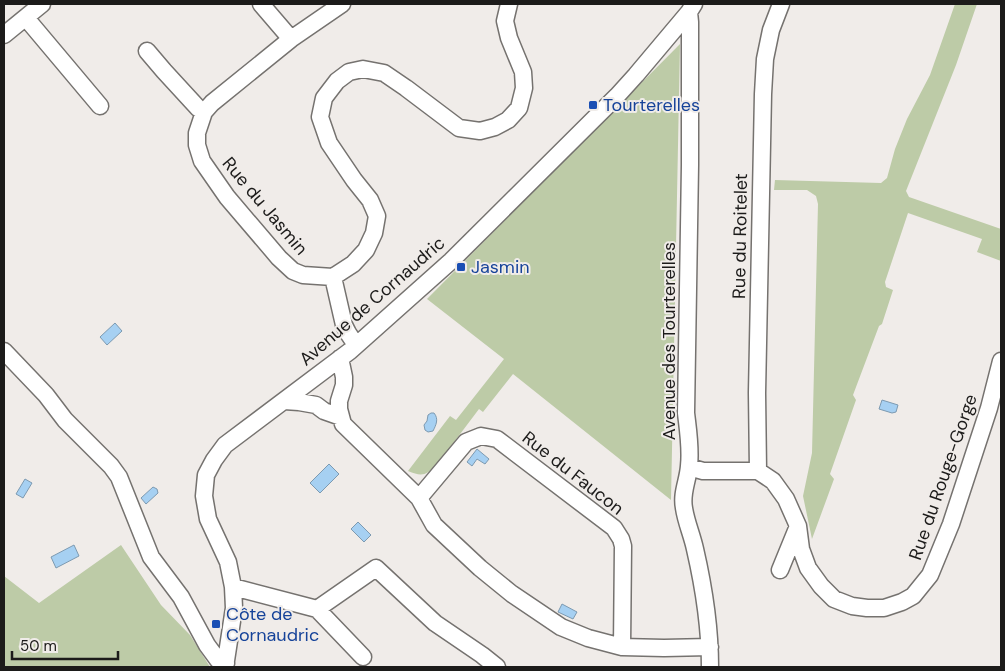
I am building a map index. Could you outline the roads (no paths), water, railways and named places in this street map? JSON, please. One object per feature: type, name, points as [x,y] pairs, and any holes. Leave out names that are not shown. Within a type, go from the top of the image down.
[{"type":"street","points":[[4,35],[42,4]]},
{"type":"street","points":[[261,4],[291,39]]},
{"type":"street","name":"Rue du Jasmin","points":[[333,277],[303,275],[293,271],[279,258],[227,197],[202,161],[197,145],[197,133],[204,112],[212,103],[291,39],[342,4]]},
{"type":"street","points":[[356,345],[344,325],[333,277],[353,264],[366,250],[374,233],[377,216],[370,200],[328,143],[320,117],[324,98],[337,81],[349,72],[363,70],[384,73],[459,128],[480,131],[495,127],[508,120],[519,108],[524,88],[523,72],[509,38],[505,21],[509,4]]},
{"type":"street","name":"Rue du Roitelet","points":[[758,471],[757,383],[762,94],[765,59],[771,30],[781,4]]},
{"type":"street","name":"Avenue de Cornaudric","points":[[225,665],[234,608],[233,587],[228,562],[208,519],[204,496],[206,475],[214,460],[225,445],[356,345],[451,261],[617,96],[691,8]]},
{"type":"street","name":"Avenue des Tourterelles","points":[[691,8],[686,413],[689,467],[687,482],[682,495],[705,598],[710,667]]},
{"type":"street","points":[[26,18],[100,106]]},
{"type":"street","points":[[147,51],[186,96],[204,112]]},
{"type":"street","points":[[4,351],[46,395],[65,420],[111,466],[119,477],[151,557],[181,596],[207,645],[218,660],[225,665]]},
{"type":"street","points":[[340,358],[344,385],[339,409],[343,424],[420,498],[434,525],[480,568],[512,594],[561,627],[588,638],[622,647],[710,647]]},
{"type":"street","name":"Rue du Rouge-Gorge","points":[[758,471],[773,481],[786,499],[798,526],[801,550],[808,568],[821,586],[834,599],[852,606],[867,608],[884,608],[902,602],[913,596],[930,575],[942,546],[951,524],[988,408],[1001,361]]},
{"type":"street","points":[[284,401],[316,405],[324,411],[341,417]]},
{"type":"street","name":"Rue du Faucon","points":[[420,498],[466,442],[481,436],[497,439],[614,528],[621,539],[623,546],[622,647]]},
{"type":"street","points":[[689,467],[703,471],[758,471]]},
{"type":"street","points":[[780,570],[798,526]]},
{"type":"street","points":[[317,608],[376,568],[435,623],[497,667]]},
{"type":"street","points":[[233,587],[317,608],[363,657]]},
{"type":"water","points":[[115,323],[122,331],[107,345],[100,337]]},
{"type":"water","points":[[882,400],[898,405],[896,412],[892,413],[879,409]]},
{"type":"water","points":[[431,413],[436,415],[436,422],[433,431],[428,432],[425,430],[424,425],[428,415]]},
{"type":"water","points":[[477,449],[489,459],[485,464],[477,459],[472,466],[467,462]]},
{"type":"water","points":[[329,464],[339,474],[320,493],[310,483]]},
{"type":"water","points":[[25,479],[32,483],[23,498],[16,494]]},
{"type":"water","points":[[153,487],[157,489],[158,493],[146,504],[141,498]]},
{"type":"water","points":[[358,522],[371,535],[364,542],[351,529]]},
{"type":"water","points":[[74,545],[79,556],[56,568],[51,557]]},
{"type":"water","points":[[562,604],[577,612],[573,619],[558,612]]},
{"type":"place","name":"Tourterelles","points":[[593,105]]},
{"type":"place","name":"Jasmin","points":[[461,267]]},
{"type":"place","name":"Côte de Cornaudric","points":[[216,624]]}]
